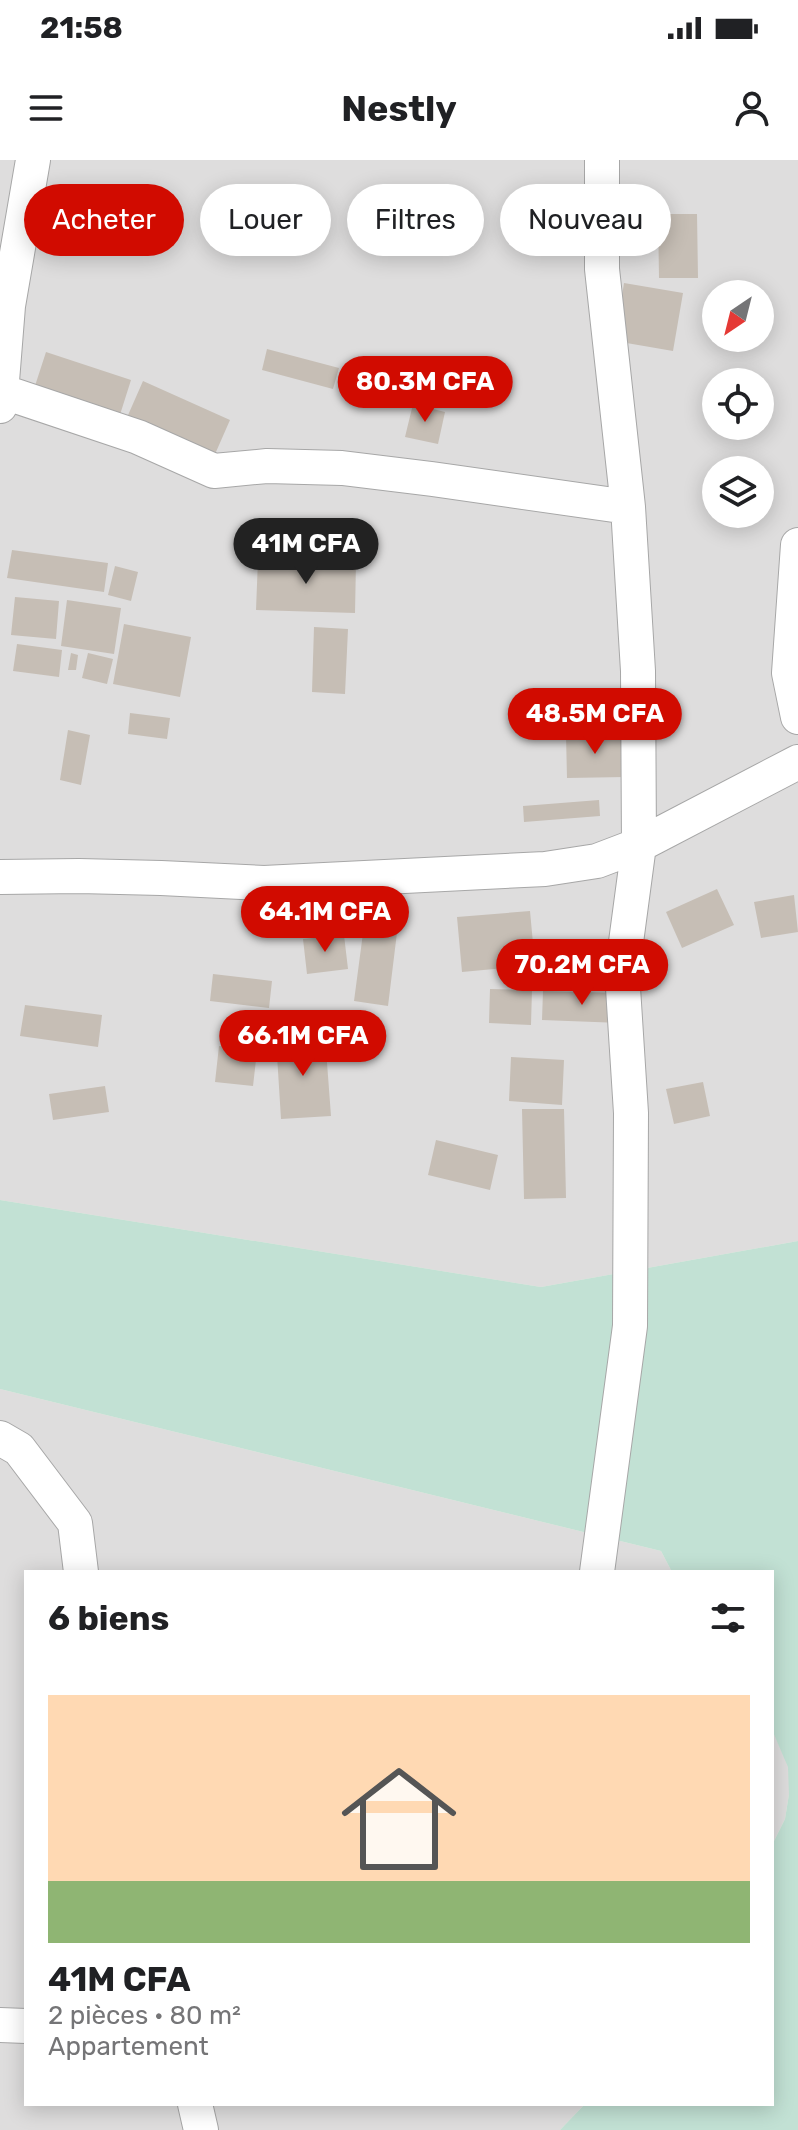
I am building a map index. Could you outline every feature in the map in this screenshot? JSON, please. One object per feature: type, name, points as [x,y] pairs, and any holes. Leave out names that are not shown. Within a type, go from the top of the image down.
[{"type":"street","points":[[33,160],[8,306],[1,398],[138,437],[214,471],[267,466],[342,468],[628,507]]},
{"type":"street","points":[[597,1570],[630,1326],[631,1113],[622,972],[639,845],[638,671],[628,507],[602,269],[602,160]]},
{"type":"street","points":[[798,545],[789,673],[798,717]]},
{"type":"street","points":[[0,877],[79,876],[264,883],[545,869],[597,861],[639,845],[798,762]]},
{"type":"street","points":[[0,1438],[19,1449],[75,1523],[81,1570]]},
{"type":"street","points":[[0,2025],[24,2026]]},
{"type":"street","points":[[195,2106],[201,2130]]},
{"type":"shaded area","points":[[0,160],[798,160],[798,1241],[541,1287],[0,1200]]},
{"type":"shaded area","points":[[0,1389],[661,1551],[671,1570],[24,1570],[24,2106],[583,2106],[560,2130],[0,2130]]},
{"type":"shaded area","points":[[774,1734],[789,1767],[785,1819],[774,1841]]},
{"type":"green space","points":[[0,1200],[541,1287],[798,1241],[798,2130],[560,2130],[583,2106],[774,2106],[774,1841],[785,1819],[789,1794],[788,1767],[774,1735],[774,1570],[671,1570],[661,1551],[0,1389]]},
{"type":"building","points":[[671,214],[697,214],[698,278],[659,278],[659,256],[671,256]]},
{"type":"building","points":[[624,283],[683,293],[673,351],[615,341]]},
{"type":"building","points":[[267,349],[339,368],[333,389],[262,370]]},
{"type":"building","points":[[46,352],[131,380],[118,421],[33,392]]},
{"type":"building","points":[[143,381],[230,420],[212,461],[125,422]]},
{"type":"building","points":[[413,404],[445,412],[438,444],[405,437]]},
{"type":"building","points":[[12,550],[108,563],[104,592],[7,578]]},
{"type":"building","points":[[258,559],[356,562],[355,613],[256,610]]},
{"type":"building","points":[[115,566],[138,572],[131,601],[108,595]]},
{"type":"building","points":[[15,597],[59,601],[56,639],[11,635]]},
{"type":"building","points":[[67,600],[121,608],[114,654],[61,646]]},
{"type":"building","points":[[124,624],[191,637],[180,697],[113,684]]},
{"type":"building","points":[[314,627],[348,629],[345,694],[312,692]]},
{"type":"building","points":[[17,644],[62,650],[59,677],[13,671]]},
{"type":"building","points":[[71,653],[78,655],[76,670],[68,670]]},
{"type":"building","points":[[88,653],[113,659],[107,684],[82,678]]},
{"type":"building","points":[[130,713],[170,718],[167,739],[128,734]]},
{"type":"building","points":[[68,730],[90,735],[81,785],[60,780]]},
{"type":"building","points":[[566,735],[624,735],[625,777],[567,778]]},
{"type":"building","points":[[599,800],[600,816],[524,822],[523,806]]},
{"type":"building","points":[[717,889],[734,925],[682,948],[666,912]]},
{"type":"building","points":[[794,895],[798,932],[761,938],[754,902]]},
{"type":"building","points":[[367,903],[400,908],[388,1006],[354,1001]]},
{"type":"building","points":[[530,911],[535,965],[462,972],[457,917]]},
{"type":"building","points":[[344,935],[348,969],[307,974],[303,939]]},
{"type":"building","points":[[213,974],[272,981],[269,1008],[210,1001]]},
{"type":"building","points":[[490,989],[532,990],[531,1025],[489,1023]]},
{"type":"building","points":[[543,991],[622,993],[621,1023],[542,1020]]},
{"type":"building","points":[[25,1005],[102,1015],[98,1047],[20,1036]]},
{"type":"building","points":[[325,1036],[331,1116],[281,1119],[276,1039]]},
{"type":"building","points":[[219,1046],[257,1051],[253,1086],[215,1082]]},
{"type":"building","points":[[511,1057],[564,1060],[562,1105],[509,1101]]},
{"type":"building","points":[[703,1082],[710,1116],[674,1124],[666,1089]]},
{"type":"building","points":[[105,1086],[109,1112],[53,1120],[49,1094]]},
{"type":"building","points":[[522,1109],[564,1109],[566,1198],[524,1199]]},
{"type":"building","points":[[436,1140],[498,1155],[490,1190],[428,1175]]}]
